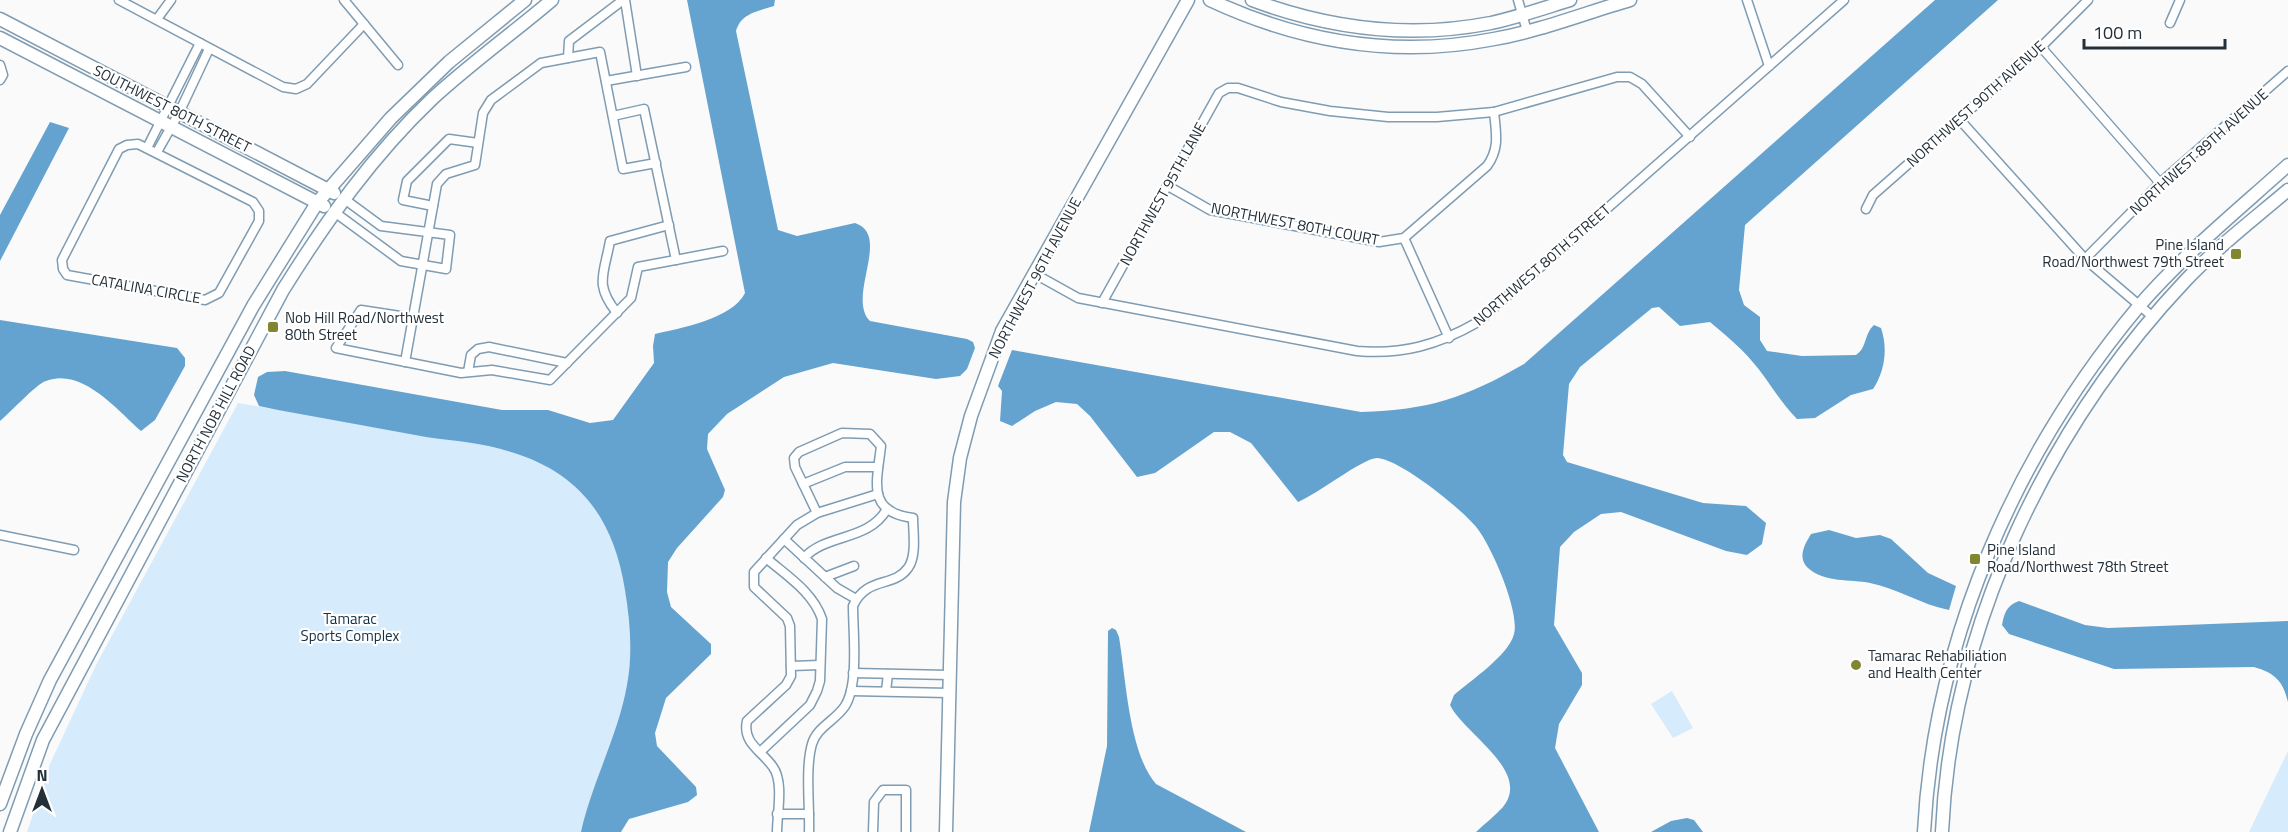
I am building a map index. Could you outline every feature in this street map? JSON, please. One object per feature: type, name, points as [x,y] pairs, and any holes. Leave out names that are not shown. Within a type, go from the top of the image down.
[{"type":"main road","name":"NORTH NOB HILL ROAD","points":[[0,804],[26,734],[50,680],[253,306],[317,203],[391,118],[449,62],[525,0]]},
{"type":"main road","name":"NORTH NOB HILL ROAD","points":[[10,832],[43,740],[76,674],[283,290],[333,211],[432,99],[552,0]]},
{"type":"main road","name":"NORTHWEST 96TH AVENUE","points":[[946,832],[954,502],[960,458],[985,372],[1002,332],[1188,0]]},
{"type":"main road","points":[[1210,0],[1280,29],[1367,45],[1406,48],[1454,45],[1527,31],[1630,0]]},
{"type":"main road","points":[[1252,0],[1326,23],[1396,31],[1452,29],[1522,14],[1570,0]]},
{"type":"main road","name":"SOUTHWEST 80TH STREET","points":[[0,19],[344,198]]},
{"type":"main road","name":"SOUTHWEST 80TH STREET","points":[[0,38],[333,211]]},
{"type":"main road","points":[[1924,832],[1943,699],[1976,585],[1993,540],[2031,463],[2060,415],[2140,306],[2214,230],[2288,165]]},
{"type":"main road","points":[[1942,832],[1950,756],[1962,699],[1991,595],[2032,500],[2089,400],[2119,358],[2188,278],[2288,190]]},
{"type":"street","points":[[119,0],[284,87],[296,89],[307,84],[364,24]]},
{"type":"street","points":[[158,19],[171,0]]},
{"type":"street","points":[[344,0],[398,65]]},
{"type":"street","points":[[568,58],[569,41],[624,0],[637,76]]},
{"type":"street","points":[[1518,0],[1527,31]]},
{"type":"street","points":[[1747,0],[1768,66]]},
{"type":"street","name":"NORTHWEST 80TH STREET","points":[[1035,274],[1078,298],[1357,351],[1385,353],[1412,350],[1449,338],[1478,322],[1844,0]]},
{"type":"street","name":"NORTHWEST 90TH AVENUE","points":[[1866,209],[1873,195],[2041,48],[2088,0]]},
{"type":"street","points":[[2170,23],[2180,0]]},
{"type":"street","points":[[147,148],[174,110],[187,69],[200,44]]},
{"type":"street","points":[[2041,48],[2160,183]]},
{"type":"street","points":[[187,69],[196,75],[202,74],[207,65],[209,49]]},
{"type":"street","points":[[405,362],[437,184],[446,174],[475,165],[483,113],[492,100],[541,63],[600,52],[623,169],[656,163]]},
{"type":"street","points":[[0,65],[3,75],[0,80]]},
{"type":"street","points":[[606,81],[686,67]]},
{"type":"street","name":"NORTHWEST 89TH AVENUE","points":[[2085,259],[2160,183],[2288,71]]},
{"type":"street","points":[[157,152],[166,124],[196,75]]},
{"type":"street","points":[[1449,338],[1404,238],[1487,166],[1496,154],[1494,112],[1617,77],[1630,77],[1642,84],[1690,137]]},
{"type":"street","name":"NORTHWEST 95TH LANE","points":[[1102,303],[1219,93],[1228,88],[1238,88],[1281,102],[1330,111],[1388,117],[1437,117],[1494,112]]},
{"type":"street","points":[[613,116],[644,109],[676,260]]},
{"type":"street","points":[[1960,120],[2085,259],[2153,317]]},
{"type":"street","points":[[433,206],[403,200],[407,181],[449,139],[478,143]]},
{"type":"street","name":"CATALINA CIRCLE","points":[[138,144],[157,152],[253,202],[259,211],[259,221],[219,293],[212,298],[205,300],[68,275],[63,268],[62,260],[119,149],[127,145],[138,144]]},
{"type":"street","name":"NORTHWEST 80TH COURT","points":[[1168,186],[1210,210],[1379,242],[1404,238]]},
{"type":"street","points":[[333,211],[400,261],[446,268],[450,236],[381,226],[344,198]]},
{"type":"street","points":[[616,313],[603,296],[602,288],[610,241],[669,225]]},
{"type":"street","points":[[413,318],[361,310],[336,348],[468,372],[492,370],[550,380],[631,298],[638,267],[723,251]]},
{"type":"street","points":[[468,372],[471,355],[478,349],[489,347],[567,363]]},
{"type":"street","points":[[809,832],[810,752],[818,733],[842,711],[851,691],[853,606],[867,587],[902,573],[909,567],[913,554],[913,518],[894,514],[882,505],[878,494],[881,446],[870,434],[842,433],[799,452],[794,458],[795,466],[817,513]]},
{"type":"street","points":[[803,484],[845,466],[878,467]]},
{"type":"street","points":[[777,832],[778,777],[774,768],[747,738],[747,722],[786,685],[790,676],[790,626],[787,618],[754,587],[752,580],[754,572],[797,525],[817,513],[878,494]]},
{"type":"street","points":[[804,558],[818,548],[872,527],[887,509]]},
{"type":"street","points":[[0,535],[74,550]]},
{"type":"street","points":[[784,539],[837,588],[856,599]]},
{"type":"street","points":[[760,752],[810,705],[820,681],[822,619],[815,603],[766,558]]},
{"type":"street","points":[[825,577],[854,566]]},
{"type":"street","points":[[790,666],[820,665]]},
{"type":"street","points":[[853,673],[949,675]]},
{"type":"street","points":[[886,692],[888,674]]},
{"type":"street","points":[[851,691],[949,693]]},
{"type":"street","points":[[873,832],[874,802],[883,790],[906,790],[906,832]]},
{"type":"street","points":[[777,814],[809,814]]},
{"type":"green space","name":"Tamarac Sports Complex","points":[[238,403],[515,449],[561,470],[593,496],[625,556],[636,637],[625,722],[584,832],[27,832],[50,764],[96,665]]},
{"type":"green space","points":[[1672,691],[1693,728],[1673,738],[1651,704]]},
{"type":"green space","points":[[2288,751],[2288,832],[2249,832]]},
{"type":"water","points":[[687,0],[775,0],[774,6],[746,16],[736,31],[778,230],[797,236],[855,223],[865,230],[870,240],[863,297],[864,310],[870,321],[967,339],[973,342],[975,348],[967,369],[960,376],[936,379],[833,363],[784,377],[727,414],[708,434],[707,449],[725,490],[723,497],[677,548],[668,562],[667,592],[671,607],[711,644],[711,654],[666,698],[655,733],[657,746],[696,787],[697,795],[688,802],[629,819],[621,832],[581,832],[623,704],[629,673],[630,649],[628,613],[620,565],[603,521],[590,503],[575,486],[557,473],[536,461],[511,452],[480,444],[426,437],[259,406],[254,395],[258,377],[267,372],[285,371],[502,410],[548,410],[590,423],[613,420],[654,363],[655,334],[718,316],[729,310],[745,293]]},
{"type":"water","points":[[1935,0],[1998,0],[1745,225],[1739,290],[1744,305],[1760,317],[1760,340],[1767,351],[1802,356],[1856,355],[1862,349],[1874,325],[1881,328],[1885,351],[1883,367],[1873,389],[1851,395],[1815,418],[1797,419],[1751,360],[1710,322],[1680,326],[1659,307],[1652,308],[1580,367],[1569,384],[1563,455],[1567,462],[1703,503],[1746,506],[1766,523],[1762,544],[1747,555],[1726,551],[1621,512],[1601,514],[1574,532],[1560,547],[1554,625],[1582,673],[1582,685],[1559,724],[1555,748],[1599,832],[1476,832],[1503,807],[1510,793],[1509,780],[1493,753],[1457,716],[1450,705],[1454,695],[1497,659],[1511,642],[1515,624],[1513,611],[1497,564],[1477,528],[1445,498],[1415,476],[1377,458],[1361,464],[1298,502],[1251,443],[1230,432],[1214,432],[1155,473],[1137,477],[1090,416],[1077,404],[1056,402],[1035,411],[1012,426],[1000,421],[1002,391],[998,386],[1012,350],[1361,412],[1427,405],[1483,386],[1524,364]]},
{"type":"water","points":[[50,122],[69,128],[0,261],[0,215]]},
{"type":"water","points":[[0,320],[177,348],[185,358],[185,366],[155,420],[141,431],[110,402],[86,385],[59,378],[42,383],[0,421]]},
{"type":"water","points":[[1829,530],[1856,538],[1880,535],[1891,539],[1928,573],[1956,586],[1949,610],[1880,585],[1838,580],[1814,573],[1803,559],[1805,546],[1811,534]]},
{"type":"water","points":[[2019,601],[2085,625],[2108,628],[2288,621],[2288,702],[2281,683],[2273,675],[2254,667],[2114,669],[2009,634],[2002,625],[2004,617],[2009,607]]},
{"type":"water","points":[[1112,628],[1116,630],[1119,637],[1134,735],[1147,771],[1156,784],[1246,832],[1089,832],[1107,746],[1108,631]]},
{"type":"water","points":[[1687,818],[1694,820],[1703,832],[1651,832],[1671,821]]},
{"type":"place","name":"Pine Island Road/Northwest 79th Street","points":[[2236,254]]},
{"type":"place","name":"Nob Hill Road/Northwest 80th Street","points":[[273,327]]},
{"type":"place","name":"Pine Island Road/Northwest 78th Street","points":[[1975,559]]},
{"type":"place","name":"Tamarac Rehabiliation and Health Center","points":[[1856,665]]}]
